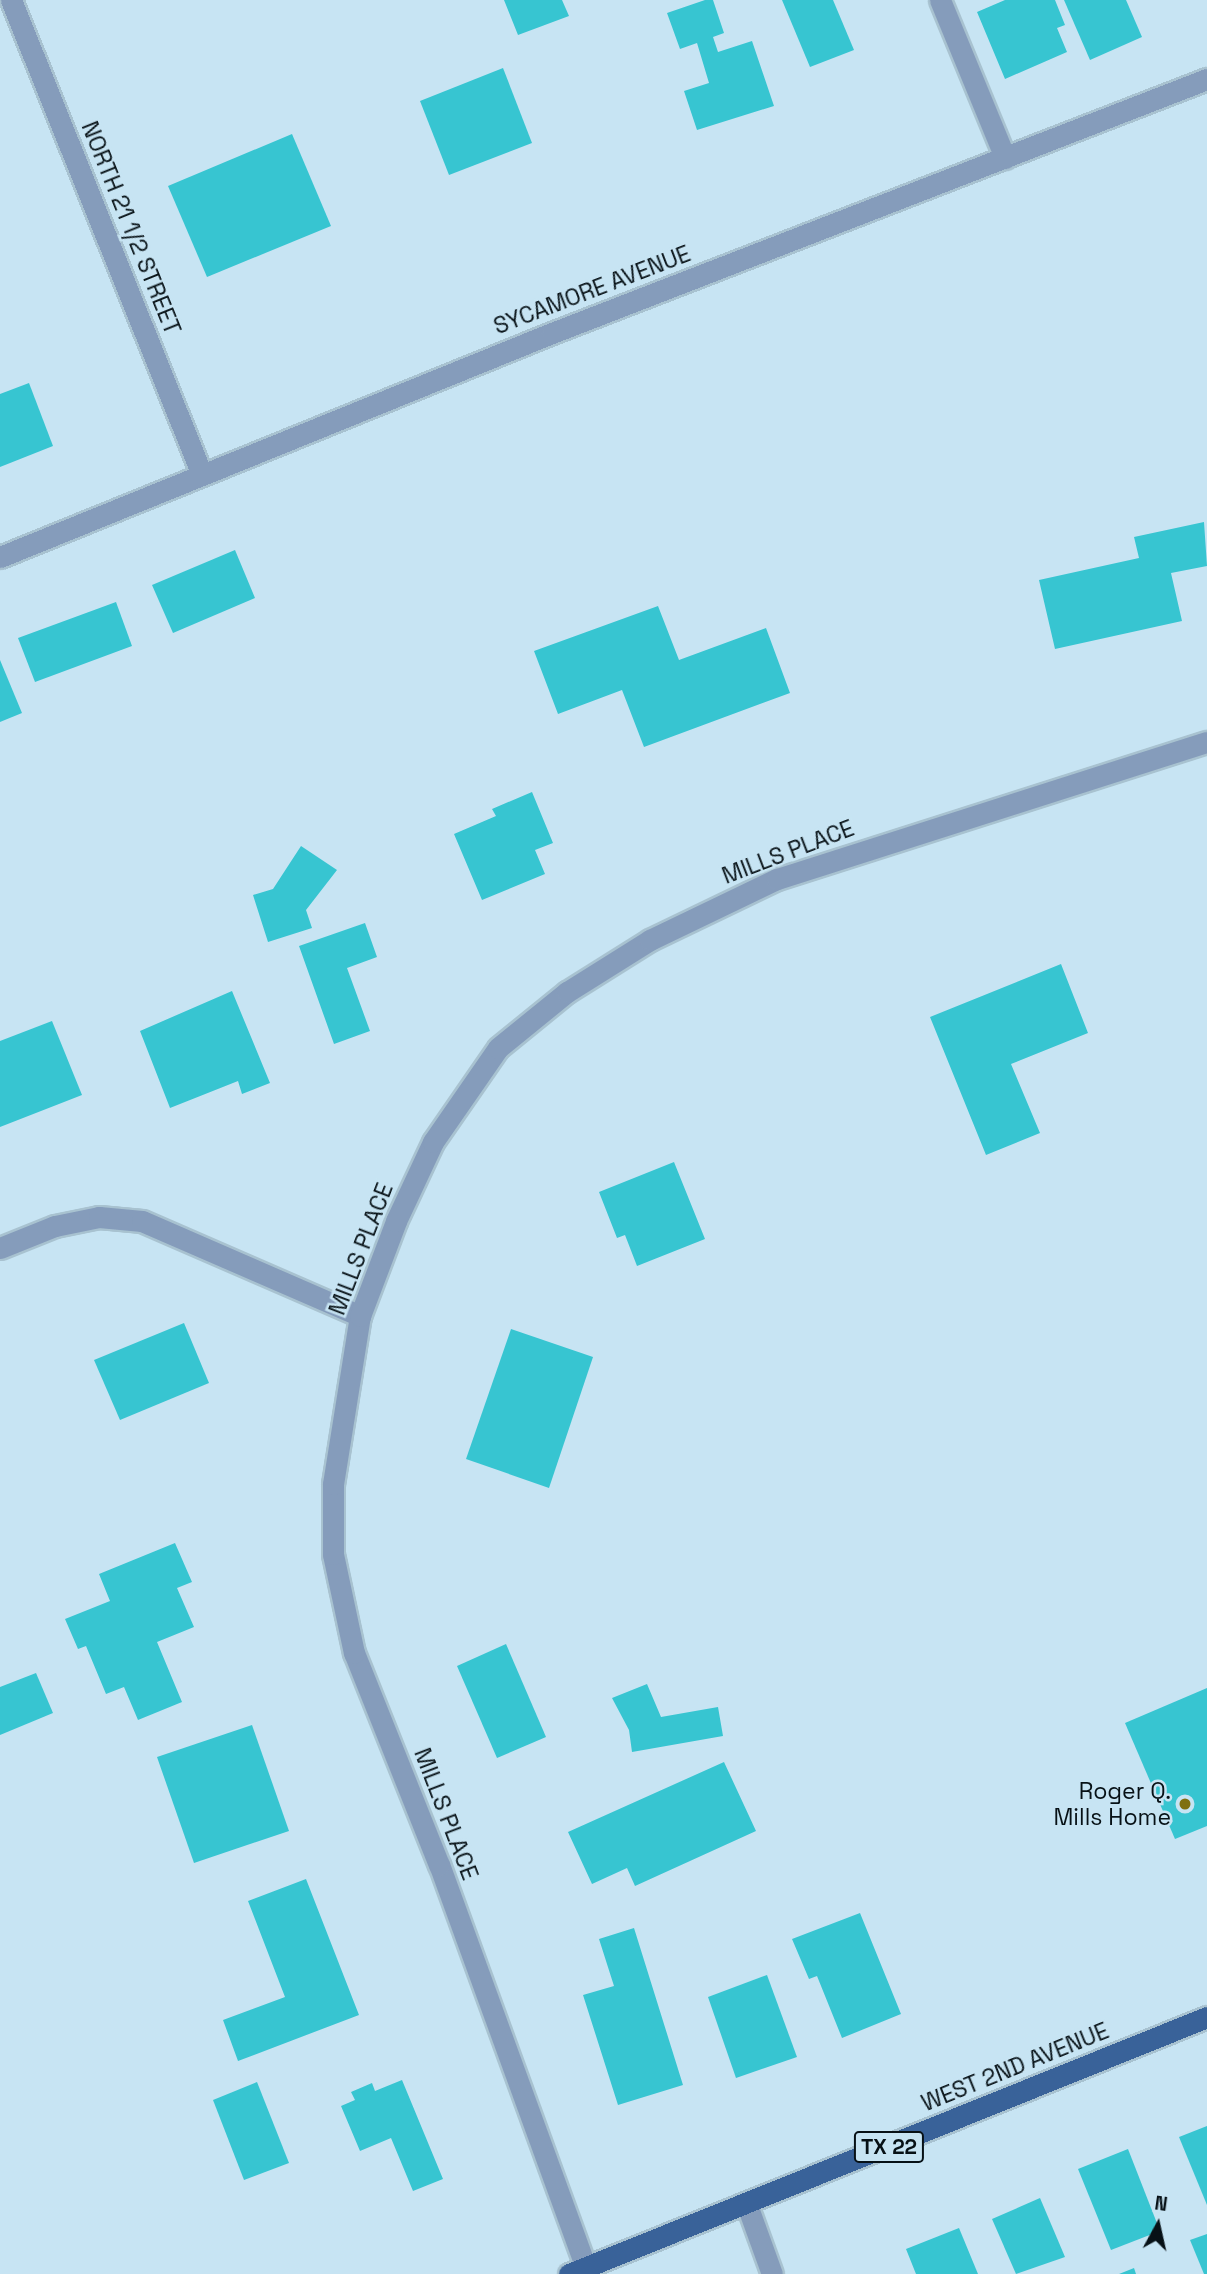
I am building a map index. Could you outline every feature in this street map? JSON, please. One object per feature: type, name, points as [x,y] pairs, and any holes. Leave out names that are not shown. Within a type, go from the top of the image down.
[{"type":"main road","name":"WEST 2ND AVENUE","points":[[578,2271],[1207,2017]]},
{"type":"street","name":"NORTH 21 1/2 STREET","points":[[11,0],[202,475]]},
{"type":"street","points":[[940,0],[1005,158]]},
{"type":"street","name":"SYCAMORE AVENUE","points":[[0,557],[552,333],[1207,79]]},
{"type":"street","name":"MILLS PLACE","points":[[578,2271],[439,1865],[354,1653],[333,1554],[333,1484],[360,1316],[396,1221],[433,1142],[498,1048],[567,992],[650,940],[777,879],[1207,742]]},
{"type":"street","points":[[0,1248],[55,1226],[99,1217],[142,1221],[360,1316]]},
{"type":"street","points":[[747,2205],[772,2274]]},
{"type":"building","points":[[504,0],[562,0],[569,16],[518,35]]},
{"type":"building","points":[[705,0],[713,0],[724,33],[713,37],[718,52],[752,41],[774,106],[697,130],[684,91],[709,83],[697,43],[680,49],[667,13]]},
{"type":"building","points":[[782,0],[833,0],[854,50],[810,67]]},
{"type":"building","points":[[1005,0],[1055,0],[1065,25],[1057,28],[1067,52],[1005,79],[977,12]]},
{"type":"building","points":[[1064,0],[1126,0],[1142,37],[1090,60]]},
{"type":"building","points":[[503,68],[532,143],[449,175],[420,101]]},
{"type":"building","points":[[292,134],[331,226],[207,277],[168,186]]},
{"type":"building","points":[[29,383],[53,446],[0,467],[0,394]]},
{"type":"building","points":[[1204,522],[1207,566],[1171,573],[1182,621],[1055,649],[1039,580],[1139,558],[1134,537]]},
{"type":"building","points":[[235,550],[255,598],[173,633],[152,585]]},
{"type":"building","points":[[116,602],[132,646],[35,682],[18,638]]},
{"type":"building","points":[[658,606],[679,660],[766,628],[790,693],[644,747],[622,690],[558,714],[534,651]]},
{"type":"building","points":[[0,660],[22,713],[0,722]]},
{"type":"building","points":[[532,792],[553,843],[535,850],[545,874],[482,900],[454,834],[496,816],[492,809]]},
{"type":"building","points":[[301,846],[337,870],[306,910],[312,928],[268,942],[253,895],[273,889]]},
{"type":"building","points":[[365,923],[377,957],[347,968],[370,1031],[334,1044],[299,946]]},
{"type":"building","points":[[1061,964],[1088,1033],[1011,1064],[1040,1133],[986,1155],[930,1017]]},
{"type":"building","points":[[232,991],[270,1083],[242,1094],[238,1081],[170,1108],[140,1031]]},
{"type":"building","points":[[52,1021],[82,1095],[0,1127],[0,1041]]},
{"type":"building","points":[[674,1162],[705,1239],[637,1266],[625,1235],[617,1238],[599,1192]]},
{"type":"building","points":[[184,1323],[209,1383],[120,1420],[94,1360]]},
{"type":"building","points":[[511,1329],[593,1357],[549,1488],[466,1459]]},
{"type":"building","points":[[175,1543],[192,1582],[177,1588],[194,1627],[157,1642],[182,1702],[138,1720],[124,1687],[106,1694],[86,1646],[78,1649],[65,1619],[110,1601],[99,1574]]},
{"type":"building","points":[[506,1644],[546,1737],[497,1758],[457,1666]]},
{"type":"building","points":[[36,1673],[53,1713],[0,1735],[0,1687]]},
{"type":"building","points":[[647,1684],[661,1717],[718,1707],[723,1736],[632,1752],[629,1730],[612,1698]]},
{"type":"building","points":[[1207,1688],[1207,1826],[1175,1839],[1125,1723]]},
{"type":"building","points":[[252,1725],[289,1831],[194,1863],[157,1757]]},
{"type":"building","points":[[724,1762],[756,1831],[635,1886],[627,1868],[592,1884],[568,1832]]},
{"type":"building","points":[[306,1879],[359,2015],[238,2061],[223,2020],[285,1997],[248,1901]]},
{"type":"building","points":[[860,1913],[901,2014],[842,2038],[817,1976],[809,1979],[792,1939]]},
{"type":"building","points":[[634,1928],[683,2085],[618,2105],[583,1995],[614,1986],[599,1939]]},
{"type":"building","points":[[767,1975],[797,2057],[736,2078],[708,1997]]},
{"type":"building","points":[[402,2080],[443,2179],[413,2191],[391,2138],[360,2151],[341,2106],[355,2100],[351,2092],[372,2083],[375,2091]]},
{"type":"building","points":[[257,2082],[289,2163],[244,2180],[213,2100]]},
{"type":"building","points":[[1207,2126],[1207,2205],[1179,2137]]},
{"type":"building","points":[[1128,2149],[1160,2231],[1111,2250],[1078,2169]]},
{"type":"building","points":[[1040,2198],[1065,2257],[1016,2274],[992,2219]]},
{"type":"building","points":[[959,2228],[978,2274],[916,2274],[906,2249]]},
{"type":"building","points":[[1207,2234],[1207,2274],[1204,2274],[1190,2240]]},
{"type":"building","points":[[1134,2268],[1136,2274],[1119,2274]]},
{"type":"place","name":"Roger Q. Mills Home","points":[[1185,1804]]}]
